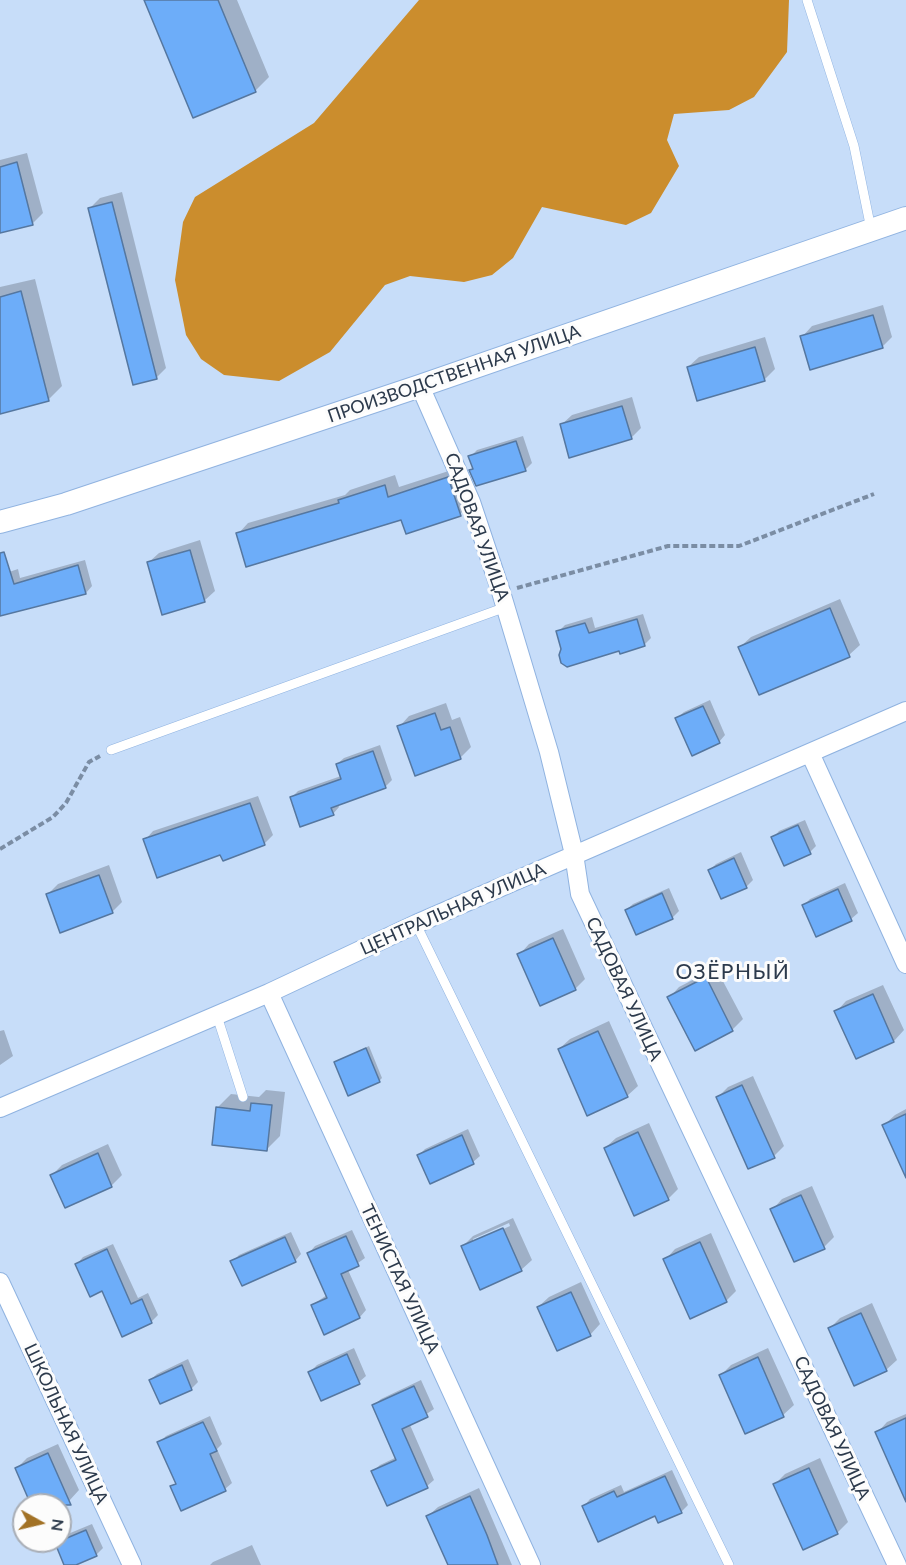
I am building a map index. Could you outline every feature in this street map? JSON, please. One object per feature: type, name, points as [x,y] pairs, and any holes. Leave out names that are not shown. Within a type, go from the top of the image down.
[{"type":"street","name":"ПРОИЗВОДСТВЕННАЯ УЛИЦА","points":[[0,522],[66,504],[420,386],[906,218]]},
{"type":"street","name":"САДОВАЯ УЛИЦА","points":[[420,386],[471,502],[503,599],[549,752],[574,854],[580,894],[897,1565]]},
{"type":"street","name":"ЦЕНТРАЛЬНАЯ УЛИЦА","points":[[0,1108],[217,1016],[574,854],[906,711]]},
{"type":"street","points":[[810,753],[906,963]]},
{"type":"street","name":"ТЕНИСТАЯ УЛИЦА","points":[[269,993],[531,1565]]},
{"type":"street","name":"ШКОЛЬНАЯ УЛИЦА","points":[[0,1282],[132,1565]]},
{"type":"lane","points":[[807,0],[854,146],[871,229]]},
{"type":"lane","points":[[111,750],[503,599]]},
{"type":"lane","points":[[417,924],[729,1565]]},
{"type":"lane","points":[[217,1016],[243,1097]]},
{"type":"path","points":[[503,599],[668,546],[739,546],[874,494]]},
{"type":"path","points":[[0,849],[53,818],[66,803],[89,762],[111,750]]},
{"type":"shaded area","points":[[419,0],[789,0],[787,52],[754,97],[729,110],[674,114],[667,140],[679,166],[651,213],[626,225],[542,207],[513,258],[492,275],[464,282],[410,276],[385,285],[330,352],[279,381],[224,375],[201,359],[186,335],[175,280],[183,222],[195,197],[314,123]]},
{"type":"building","points":[[144,0],[218,0],[256,92],[193,118]]},
{"type":"building","points":[[17,162],[33,225],[0,233],[0,167]]},
{"type":"building","points":[[112,202],[157,379],[133,385],[88,208]]},
{"type":"building","points":[[21,291],[49,401],[0,414],[0,297]]},
{"type":"building","points":[[873,315],[883,348],[810,370],[800,336]]},
{"type":"building","points":[[755,347],[765,381],[697,401],[687,367]]},
{"type":"building","points":[[622,406],[632,439],[569,458],[560,424]]},
{"type":"building","points":[[516,441],[526,471],[476,486],[469,470],[473,469],[468,456]]},
{"type":"building","points":[[448,477],[461,516],[406,534],[401,520],[246,567],[236,533],[339,503],[338,500],[385,485],[388,497]]},
{"type":"building","points":[[190,550],[205,602],[162,615],[147,562]]},
{"type":"building","points":[[4,552],[14,584],[78,565],[86,594],[0,616],[0,553]]},
{"type":"building","points":[[830,608],[850,657],[759,695],[738,647]]},
{"type":"building","points":[[637,619],[645,646],[620,654],[619,651],[567,667],[561,663],[559,655],[561,649],[556,631],[585,623],[589,633]]},
{"type":"building","points":[[703,706],[720,743],[692,756],[675,718]]},
{"type":"building","points":[[435,713],[441,730],[450,727],[461,759],[415,776],[397,726]]},
{"type":"building","points":[[373,751],[386,788],[331,808],[334,815],[300,827],[290,797],[341,779],[336,764]]},
{"type":"building","points":[[250,803],[265,845],[223,861],[220,855],[157,878],[143,839]]},
{"type":"building","points":[[798,825],[811,854],[784,866],[771,837]]},
{"type":"building","points":[[734,858],[747,888],[721,899],[708,870]]},
{"type":"building","points":[[99,875],[113,913],[60,933],[46,894]]},
{"type":"building","points":[[838,889],[852,921],[816,937],[802,905]]},
{"type":"building","points":[[662,893],[673,919],[636,935],[625,910]]},
{"type":"building","points":[[553,938],[576,990],[540,1006],[517,954]]},
{"type":"building","points":[[706,977],[733,1031],[695,1051],[667,997]]},
{"type":"building","points":[[873,994],[894,1042],[856,1059],[834,1011]]},
{"type":"building","points":[[598,1031],[628,1097],[587,1116],[558,1049]]},
{"type":"building","points":[[366,1048],[380,1082],[348,1096],[334,1062]]},
{"type":"building","points":[[742,1085],[775,1158],[748,1169],[716,1097]]},
{"type":"building","points":[[251,1103],[272,1105],[267,1151],[212,1145],[216,1107],[250,1111]]},
{"type":"building","points":[[906,1114],[906,1178],[882,1125]]},
{"type":"building","points":[[638,1132],[669,1200],[634,1216],[604,1148]]},
{"type":"building","points":[[462,1135],[474,1164],[430,1184],[417,1155]]},
{"type":"building","points":[[98,1153],[112,1187],[65,1208],[50,1175]]},
{"type":"building","points":[[801,1195],[825,1249],[794,1262],[770,1209]]},
{"type":"building","points":[[503,1228],[522,1271],[480,1290],[461,1246]]},
{"type":"building","points":[[346,1236],[359,1266],[341,1274],[360,1318],[324,1335],[311,1305],[327,1298],[307,1253]]},
{"type":"building","points":[[285,1237],[296,1262],[242,1286],[230,1261]]},
{"type":"building","points":[[700,1242],[727,1302],[690,1319],[663,1259]]},
{"type":"building","points":[[107,1249],[131,1304],[142,1299],[152,1323],[122,1337],[102,1291],[90,1297],[75,1264]]},
{"type":"building","points":[[571,1292],[591,1336],[557,1351],[537,1307]]},
{"type":"building","points":[[861,1313],[887,1371],[854,1386],[828,1328]]},
{"type":"building","points":[[347,1354],[360,1384],[321,1401],[308,1372]]},
{"type":"building","points":[[758,1357],[784,1417],[745,1434],[719,1375]]},
{"type":"building","points":[[182,1365],[192,1390],[160,1404],[149,1380]]},
{"type":"building","points":[[414,1386],[428,1417],[402,1429],[428,1488],[387,1506],[371,1471],[396,1460],[372,1405]]},
{"type":"building","points":[[906,1418],[906,1502],[875,1432]]},
{"type":"building","points":[[203,1422],[217,1451],[210,1454],[226,1491],[181,1511],[170,1486],[176,1484],[157,1442]]},
{"type":"building","points":[[48,1453],[66,1493],[26,1493],[15,1468]]},
{"type":"building","points":[[809,1468],[838,1534],[803,1550],[773,1484]]},
{"type":"building","points":[[665,1476],[682,1513],[658,1523],[655,1516],[598,1542],[582,1506],[614,1491],[617,1497]]},
{"type":"building","points":[[470,1496],[498,1565],[448,1565],[426,1516]]},
{"type":"building","points":[[86,1530],[97,1556],[76,1565],[64,1565],[59,1553],[72,1553],[72,1536]]},
{"type":"district","name":"ОЗЁРНЫЙ","points":[[733,972]]}]
